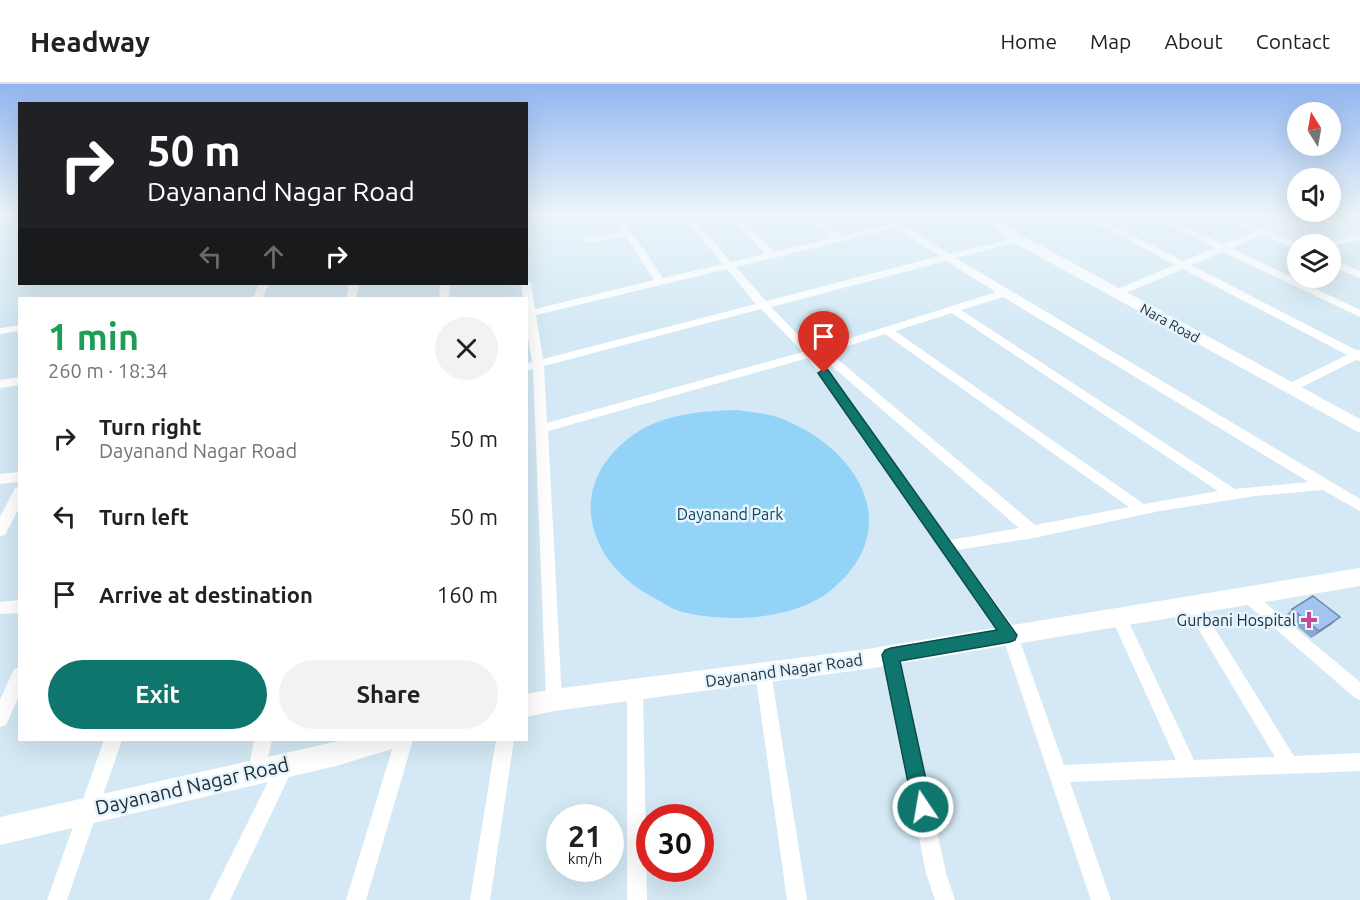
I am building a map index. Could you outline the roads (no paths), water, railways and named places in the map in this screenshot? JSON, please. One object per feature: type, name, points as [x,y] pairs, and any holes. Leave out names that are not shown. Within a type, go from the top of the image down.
[{"type":"main road","name":"Nara Road","points":[[1046,253],[1294,386],[1360,427]]},
{"type":"main road","points":[[1062,253],[1294,386],[1360,415]]},
{"type":"main road","name":"Dayanand Nagar Road","points":[[528,706],[554,700],[891,655],[1357,580]]},
{"type":"main road","name":"Dayanand Nagar Road","points":[[0,831],[336,754],[380,741]]},
{"type":"street","points":[[642,253],[660,281]]},
{"type":"street","points":[[719,253],[763,305],[816,352],[1034,532]]},
{"type":"street","points":[[530,313],[770,253]]},
{"type":"street","points":[[940,253],[1360,506]]},
{"type":"street","points":[[532,365],[957,253]]},
{"type":"street","points":[[1160,253],[1359,355]]},
{"type":"street","points":[[1124,290],[1207,253]]},
{"type":"street","points":[[1230,253],[1360,314]]},
{"type":"street","points":[[1341,267],[1359,274]]},
{"type":"street","points":[[541,429],[888,331],[951,308],[1004,293]]},
{"type":"street","points":[[528,298],[532,365],[541,429],[554,700]]},
{"type":"street","points":[[951,308],[1233,494]]},
{"type":"street","points":[[0,331],[18,328]]},
{"type":"street","points":[[888,331],[1142,509]]},
{"type":"street","points":[[816,352],[946,546],[1010,635],[1101,900]]},
{"type":"street","points":[[1294,386],[1359,355]]},
{"type":"street","points":[[0,384],[18,381]]},
{"type":"street","points":[[0,479],[18,477]]},
{"type":"street","points":[[946,546],[1034,532],[1142,509],[1233,494],[1328,485]]},
{"type":"street","points":[[0,531],[18,496]]},
{"type":"street","points":[[1247,596],[1360,692]]},
{"type":"street","points":[[1192,605],[1290,765]]},
{"type":"street","points":[[0,608],[18,606]]},
{"type":"street","points":[[1119,617],[1190,770]]},
{"type":"street","points":[[891,655],[936,873],[945,900]]},
{"type":"street","points":[[763,672],[797,900]]},
{"type":"street","points":[[1,714],[18,678]]},
{"type":"street","points":[[635,689],[637,900]]},
{"type":"street","points":[[57,900],[113,741]]},
{"type":"street","points":[[257,772],[263,741]]},
{"type":"street","points":[[356,900],[404,741]]},
{"type":"street","points":[[480,900],[505,741]]},
{"type":"street","points":[[1057,774],[1360,762]]},
{"type":"street","points":[[219,900],[286,764]]},
{"type":"place","name":"Gurbani Hospital","points":[[1309,620]]},
{"type":"park label","name":"Dayanand Park","points":[[730,514]]}]
